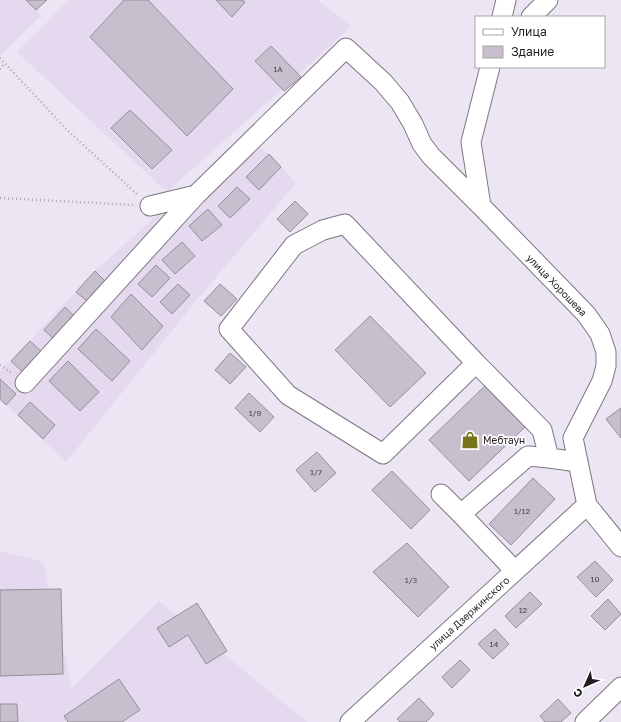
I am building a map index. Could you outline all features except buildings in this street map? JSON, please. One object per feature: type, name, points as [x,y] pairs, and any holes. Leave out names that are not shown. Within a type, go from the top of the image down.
[{"type":"street","points":[[502,16],[506,0]]},
{"type":"street","points":[[532,16],[548,0]]},
{"type":"street","name":"улица Хорошева","points":[[196,195],[346,48],[383,82],[400,102],[413,124],[422,144],[431,156],[586,314],[600,334],[606,352],[606,366],[602,381],[573,438],[587,505],[621,547]]},
{"type":"street","points":[[481,206],[471,142],[490,68]]},
{"type":"street","points":[[150,206],[196,195]]},
{"type":"street","points":[[25,383],[196,195]]},
{"type":"street","points":[[476,363],[383,454],[288,395],[229,329],[294,245],[323,230],[345,224],[476,363],[542,430],[549,458]]},
{"type":"street","points":[[461,514],[528,456],[578,462]]},
{"type":"street","points":[[441,494],[515,571]]},
{"type":"street","name":"улица Дзержинского","points":[[350,722],[587,505]]},
{"type":"street","points":[[585,722],[621,687]]},
{"type":"path","points":[[0,58],[67,130],[150,206]]},
{"type":"path","points":[[0,69],[5,63]]},
{"type":"path","points":[[0,198],[150,206]]},
{"type":"shaded area","points":[[0,0],[47,0],[36,10],[41,16],[0,56]]},
{"type":"shaded area","points":[[69,0],[317,0],[352,26],[167,192],[17,52]]},
{"type":"shaded area","points":[[248,133],[296,183],[195,302],[66,462],[0,399],[0,370],[11,361],[95,271]]},
{"type":"shaded area","points":[[0,551],[43,562],[72,688],[159,601],[307,722],[0,722]]},
{"type":"place","name":"Мебтаун","points":[[470,440]]}]
